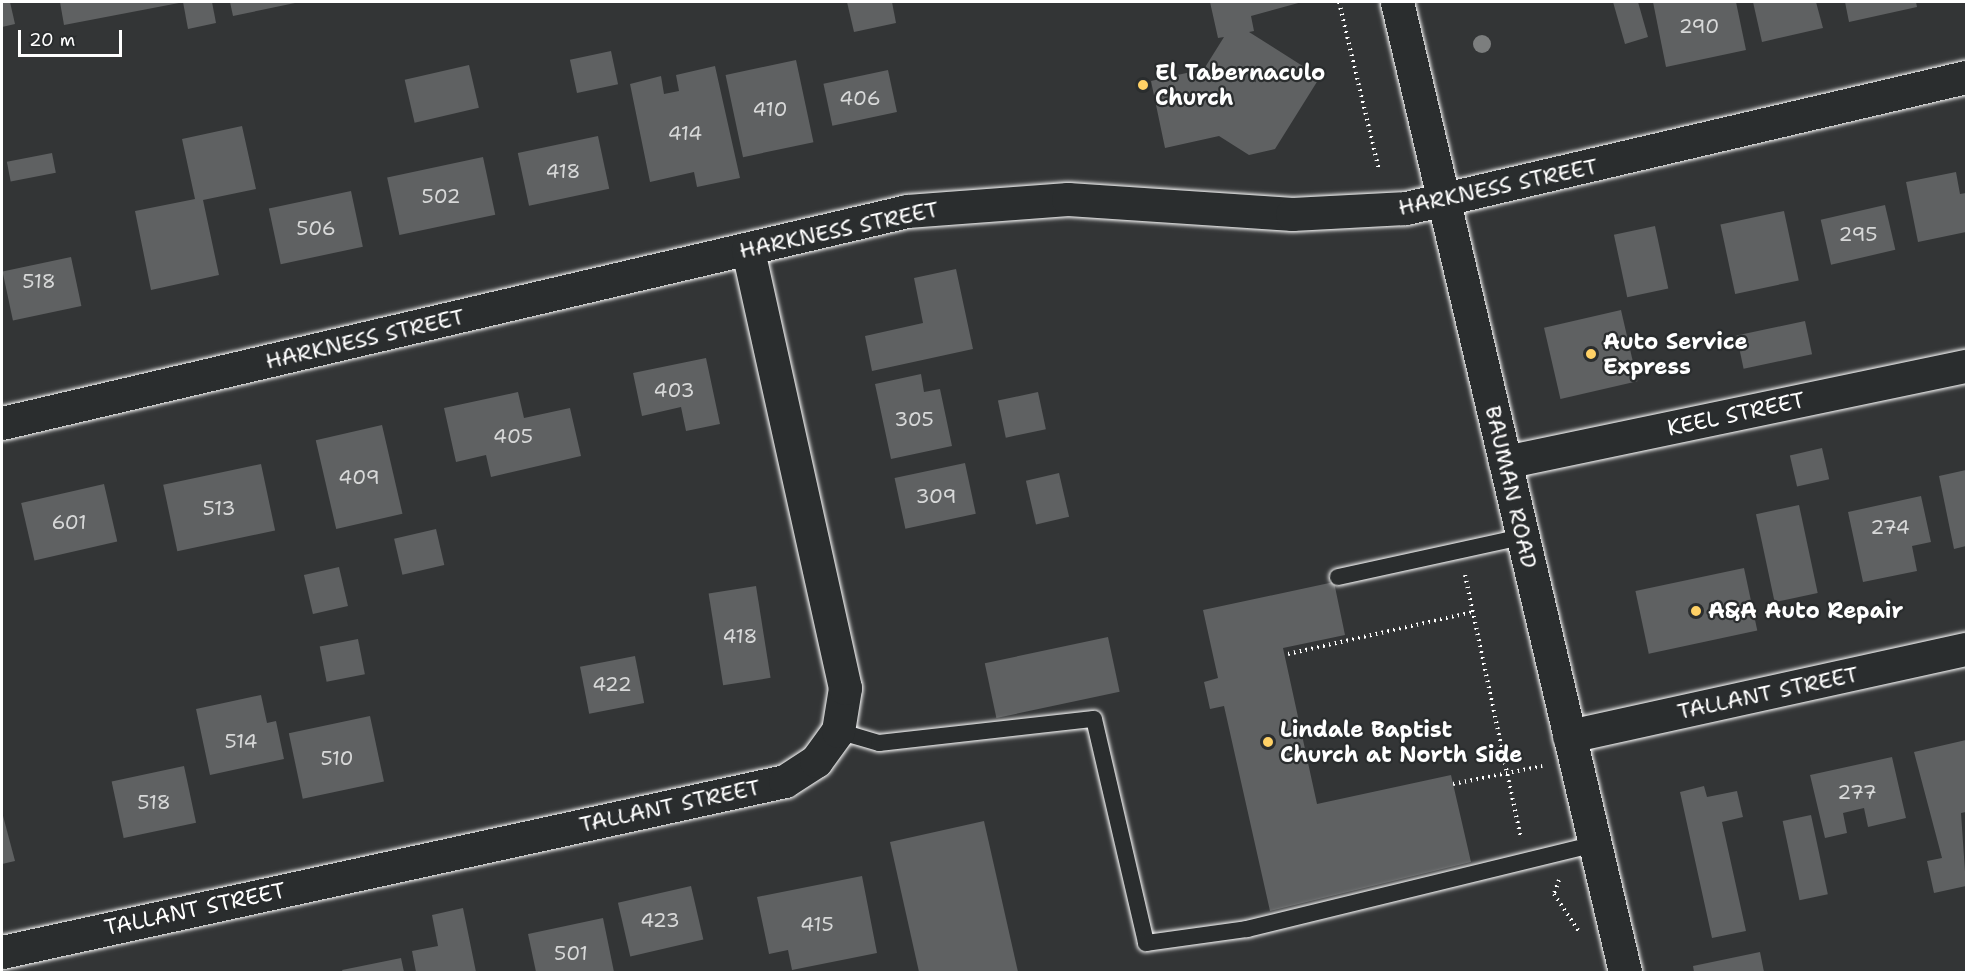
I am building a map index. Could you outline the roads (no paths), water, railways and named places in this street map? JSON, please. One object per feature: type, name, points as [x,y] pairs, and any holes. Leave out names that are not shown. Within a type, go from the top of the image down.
[{"type":"street","name":"BAUMAN ROAD","points":[[1397,2],[1625,972]]},
{"type":"street","name":"HARKNESS STREET","points":[[2,423],[907,211],[982,202],[1068,199],[1292,214],[1444,203],[1966,77]]},
{"type":"street","name":"TALLANT STREET","points":[[2,951],[785,780],[816,761],[838,731],[844,699],[842,667],[748,250]]},
{"type":"street","name":"KEEL STREET","points":[[1505,462],[1966,366]]},
{"type":"street","name":"TALLANT STREET","points":[[1572,748],[1966,649]]},
{"type":"lane","points":[[1338,577],[1522,537]]},
{"type":"lane","points":[[838,731],[879,743],[1094,719],[1146,943],[1247,929],[1595,844]]},
{"type":"place","name":"El Tabernaculo Church","points":[[1143,85]]},
{"type":"place","name":"Auto Service Express","points":[[1591,354]]},
{"type":"place","name":"A&A Auto Repair","points":[[1696,611]]},
{"type":"place","name":"Lindale Baptist Church at North Side","points":[[1268,742]]}]
